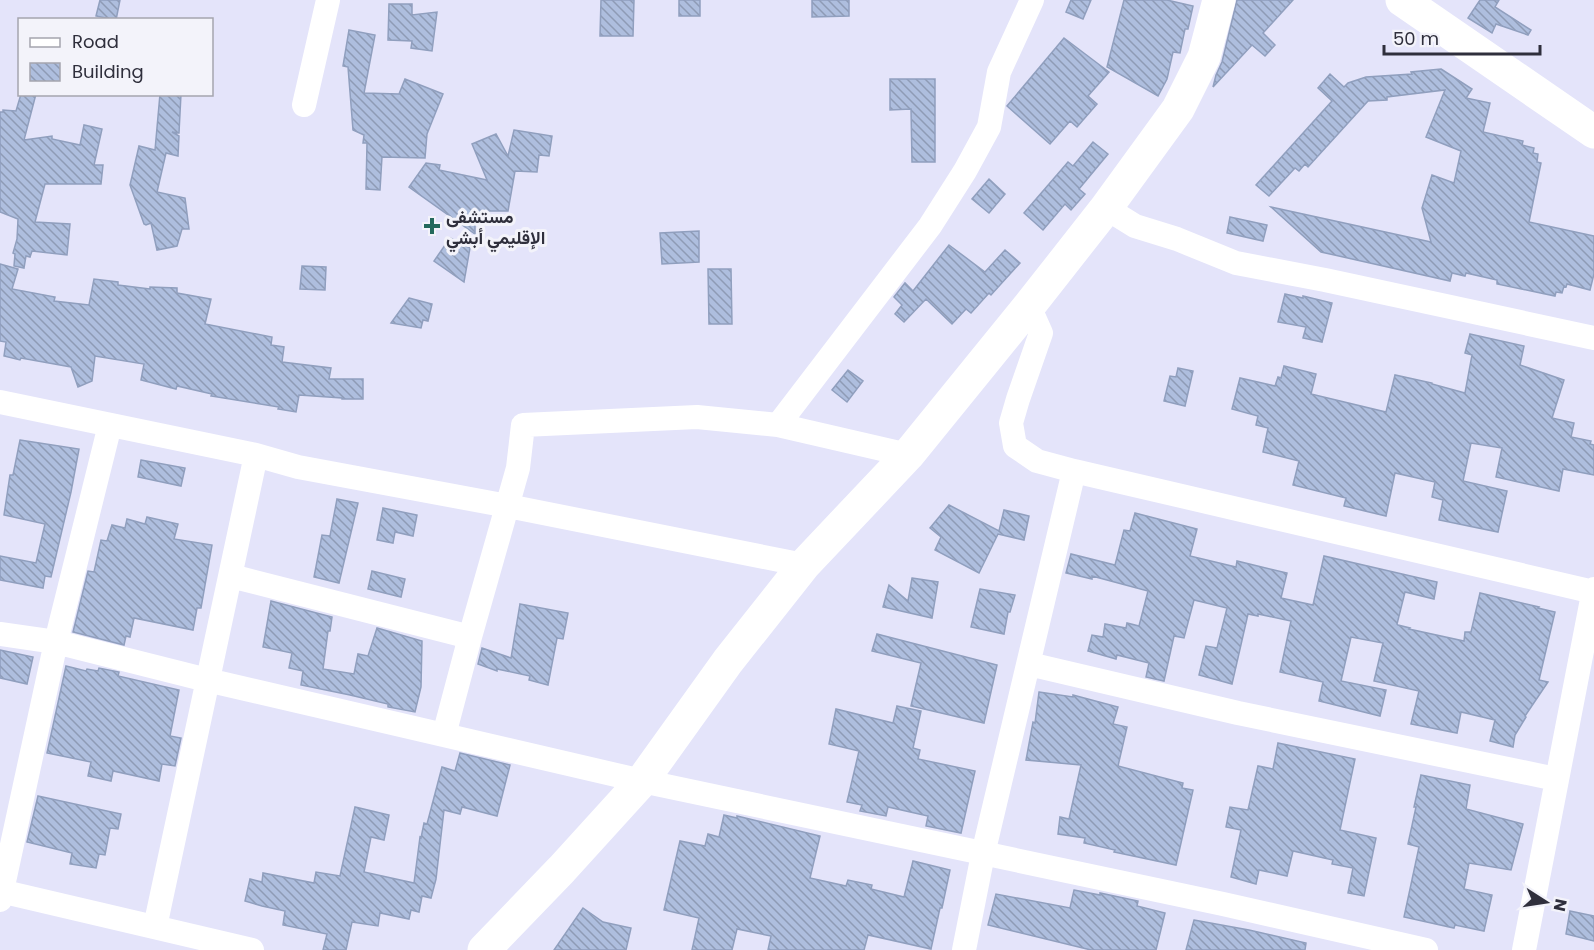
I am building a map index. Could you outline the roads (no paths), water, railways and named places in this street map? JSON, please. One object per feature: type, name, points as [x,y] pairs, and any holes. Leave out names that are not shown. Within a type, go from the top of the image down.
[{"type":"street","points":[[304,105],[328,0]]},
{"type":"street","points":[[778,425],[924,234],[965,171],[989,127],[999,72],[1032,0]]},
{"type":"street","points":[[484,950],[642,781],[728,662],[804,566],[908,455],[1106,208],[1178,109],[1204,57],[1219,0]]},
{"type":"street","points":[[1402,0],[1594,132]]},
{"type":"street","points":[[1106,208],[1135,226],[1177,239],[1236,263],[1594,338]]},
{"type":"street","points":[[1029,306],[1041,333],[1011,423],[1015,446],[1037,461],[1594,591],[1524,950]]},
{"type":"street","points":[[0,402],[298,466],[804,566]]},
{"type":"street","points":[[444,735],[518,468],[523,426],[696,417],[778,425],[908,455]]},
{"type":"street","points":[[110,425],[56,642],[1,894],[252,950]]},
{"type":"street","points":[[155,927],[256,456]]},
{"type":"street","points":[[964,950],[983,854],[1074,471]]},
{"type":"street","points":[[231,576],[470,637]]},
{"type":"street","points":[[0,634],[56,642],[207,680],[642,781],[1223,904],[1426,950]]},
{"type":"street","points":[[1029,664],[1238,713],[1556,779]]},
{"type":"place","name":"مستشفى الإقليمي أبشي","points":[[432,226]]}]
